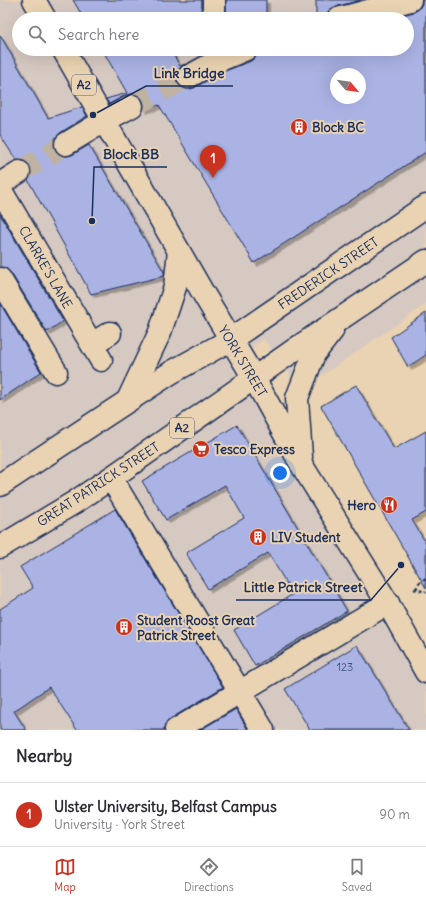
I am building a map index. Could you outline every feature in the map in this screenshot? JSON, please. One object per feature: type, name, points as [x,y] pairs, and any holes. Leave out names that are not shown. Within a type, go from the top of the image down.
[{"type":"main road","points":[[34,0],[41,12]]},
{"type":"main road","points":[[214,0],[214,12]]},
{"type":"main road","points":[[365,12],[410,0]]},
{"type":"main road","name":"YORK STREET","points":[[67,56],[230,340],[254,378],[301,464],[388,603],[426,672]]},
{"type":"main road","points":[[188,77],[215,56]]},
{"type":"main road","points":[[66,144],[132,106]]},
{"type":"main road","points":[[0,184],[19,172]]},
{"type":"main road","name":"CLARKE'S LANE","points":[[0,189],[96,352],[110,333]]},
{"type":"main road","name":"FREDERICK STREET","points":[[230,340],[426,206]]},
{"type":"main road","points":[[128,400],[160,332],[175,287],[179,251]]},
{"type":"main road","points":[[254,378],[426,261]]},
{"type":"main road","points":[[0,279],[56,372]]},
{"type":"main road","points":[[301,464],[297,398],[314,354],[339,320]]},
{"type":"main road","points":[[0,485],[172,372],[230,340]]},
{"type":"main road","name":"GREAT PATRICK STREET","points":[[0,547],[76,502],[254,378]]},
{"type":"main road","points":[[111,478],[263,730]]},
{"type":"main road","points":[[176,730],[388,603]]},
{"type":"path","points":[[426,578],[419,583],[415,590],[426,591]]},
{"type":"shaded area","points":[[0,0],[426,0],[426,304],[301,390],[264,339],[249,349],[200,264],[185,275],[426,685],[426,730],[0,730]]},
{"type":"building","points":[[73,0],[202,0],[202,12],[80,12]]},
{"type":"building","points":[[226,0],[266,0],[266,12],[226,12]]},
{"type":"building","points":[[316,0],[361,0],[334,7],[328,12],[316,12]]},
{"type":"building","name":"Block BC","points":[[422,0],[426,0],[426,152],[254,263],[159,105],[143,110],[143,100],[138,95],[133,94],[126,95],[109,104],[106,99],[127,93],[106,56],[174,56],[180,66],[185,64],[178,70],[176,77],[177,83],[181,87],[188,89],[194,88],[220,73],[251,61],[256,56],[414,56],[414,12],[419,9],[422,4]]},
{"type":"building","points":[[0,35],[48,118],[82,107],[87,116],[60,133],[55,138],[55,150],[60,155],[67,156],[72,155],[89,145],[164,272],[164,276],[91,294],[28,180],[31,172],[30,166],[24,161],[16,160],[0,135]]},
{"type":"building","points":[[0,214],[63,321],[47,332],[11,273],[6,268],[0,267]]},
{"type":"building","points":[[0,303],[41,372],[0,400]]},
{"type":"building","points":[[426,313],[426,355],[408,367],[391,337]]},
{"type":"building","points":[[356,385],[394,449],[426,431],[426,512],[412,520],[426,543],[426,588],[321,406]]},
{"type":"building","name":"LIV Student","points":[[237,425],[347,611],[255,666],[234,630],[293,594],[268,553],[208,589],[186,553],[244,518],[225,485],[166,520],[142,481]]},
{"type":"building","name":"Student Roost Great Patrick Street","points":[[115,509],[223,687],[170,719],[165,724],[164,730],[77,730],[49,687],[14,711],[26,730],[0,730],[0,609],[33,588],[20,567]]},
{"type":"building","points":[[357,645],[409,730],[310,730],[285,689]]},
{"type":"building","points":[[236,709],[248,730],[200,730]]},
{"type":"tunnel","points":[[132,106],[188,77]]},
{"type":"tunnel","points":[[19,172],[66,144]]},
{"type":"place","name":"Link Bridge","points":[[93,115]]},
{"type":"place","name":"Block BC","points":[[299,127]]},
{"type":"place","name":"Ulster University, Belfast Campus","points":[[213,178]]},
{"type":"place","name":"Block BB","points":[[92,221]]},
{"type":"place","name":"Tesco Express","points":[[201,449]]},
{"type":"place","name":"Hero","points":[[389,505]]},
{"type":"place","name":"LIV Student","points":[[258,537]]},
{"type":"place","name":"Little Patrick Street","points":[[401,565]]},
{"type":"place","name":"Student Roost Great Patrick Street","points":[[124,627]]}]
